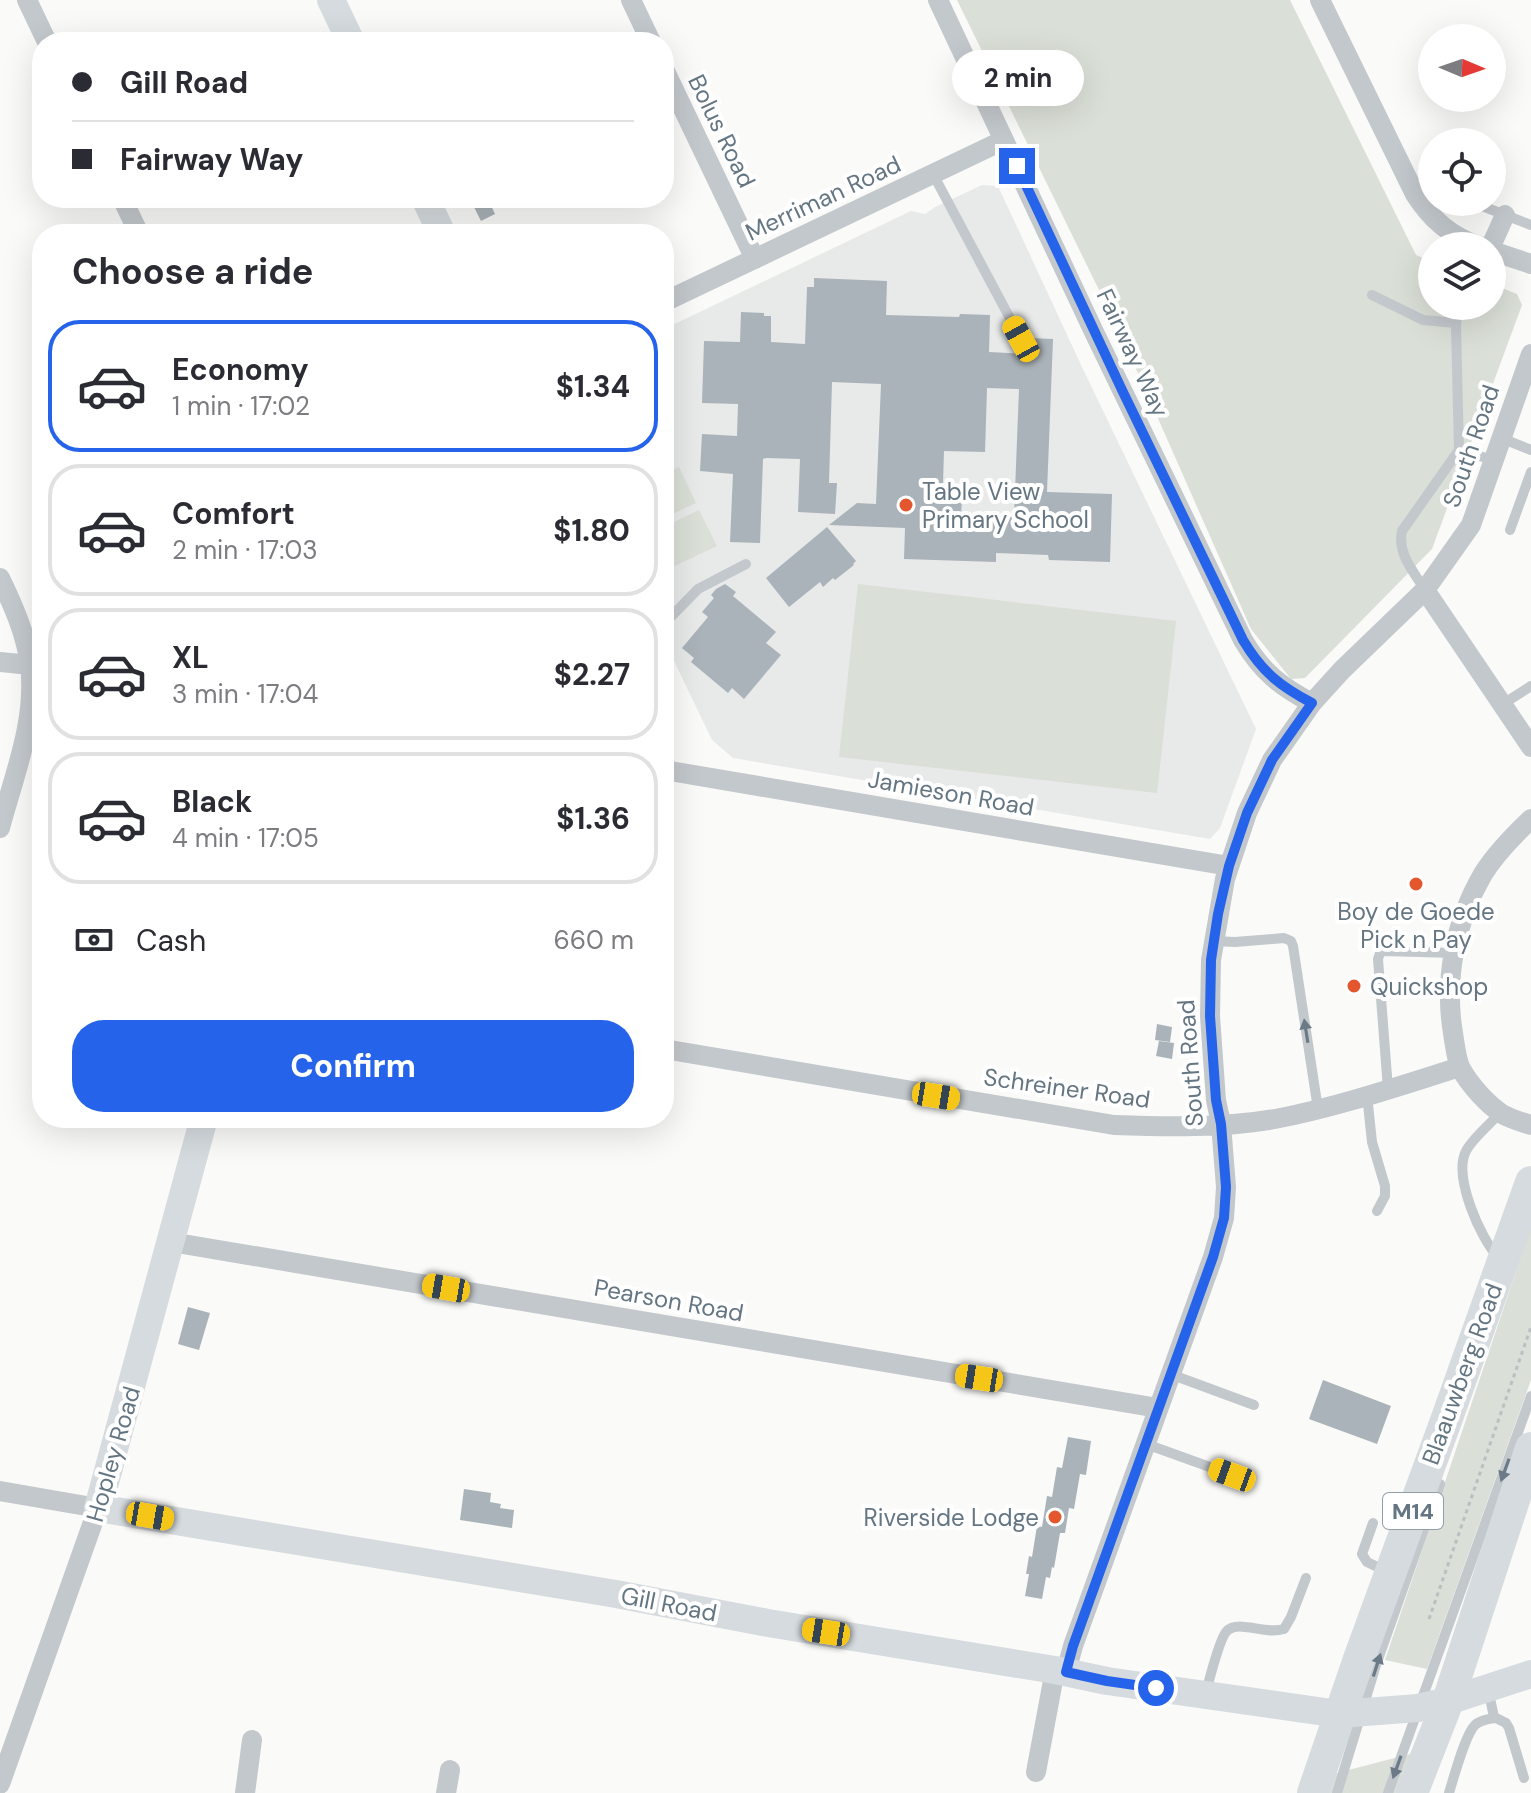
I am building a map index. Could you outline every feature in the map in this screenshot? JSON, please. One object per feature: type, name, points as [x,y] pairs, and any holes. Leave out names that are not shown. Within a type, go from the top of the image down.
[{"type":"main road","name":"Blaauwberg Road","points":[[1313,1793],[1350,1714],[1390,1573],[1531,1182]]},
{"type":"main road","points":[[1412,1793],[1433,1704],[1531,1448]]},
{"type":"street","points":[[27,0],[42,32]]},
{"type":"street","points":[[331,0],[346,32]]},
{"type":"street","points":[[631,0],[646,32]]},
{"type":"street","name":"Fairway Way","points":[[938,0],[1243,640],[1254,660],[1272,678],[1312,703]]},
{"type":"street","points":[[1320,0],[1421,203],[1449,232]]},
{"type":"street","name":"Bolus Road","points":[[674,90],[755,259]]},
{"type":"street","name":"Merriman Road","points":[[674,297],[1004,140]]},
{"type":"street","points":[[1506,254],[1531,264]]},
{"type":"street","name":"South Road","points":[[1036,1772],[1060,1671],[1073,1646],[1213,1257],[1224,1218],[1226,1187],[1210,1016],[1211,960],[1229,866],[1247,813],[1272,760],[1312,703],[1425,590],[1471,525],[1531,354]]},
{"type":"street","points":[[0,578],[32,655]]},
{"type":"street","points":[[1425,590],[1531,747]]},
{"type":"street","points":[[0,662],[32,665]]},
{"type":"street","points":[[0,828],[27,729],[32,687]]},
{"type":"street","name":"Jamieson Road","points":[[674,772],[1229,866]]},
{"type":"street","points":[[1531,819],[1483,874],[1461,922],[1451,969],[1450,1017],[1460,1067],[1500,1113],[1531,1125]]},
{"type":"street","name":"Schreiner Road","points":[[674,1051],[1114,1125],[1182,1128],[1273,1119],[1318,1109],[1460,1067]]},
{"type":"street","name":"Hopley Road","points":[[0,1784],[98,1508],[201,1128]]},
{"type":"street","name":"Pearson Road","points":[[171,1242],[1158,1408]]},
{"type":"street","name":"Gill Road","points":[[0,1491],[1107,1681],[1350,1714],[1433,1704],[1531,1674]]},
{"type":"street","points":[[245,1793],[252,1740]]},
{"type":"street","points":[[446,1793],[450,1770]]},
{"type":"lane","points":[[933,174],[1021,339]]},
{"type":"lane","points":[[1506,215],[1531,225]]},
{"type":"lane","points":[[1372,295],[1423,320],[1456,323]]},
{"type":"lane","points":[[1425,590],[1403,554],[1400,543],[1402,531],[1459,450],[1456,320]]},
{"type":"lane","points":[[1501,438],[1531,450]]},
{"type":"lane","points":[[1459,450],[1493,460]]},
{"type":"lane","points":[[1510,530],[1530,477]]},
{"type":"lane","points":[[674,614],[698,589],[746,564]]},
{"type":"lane","points":[[1503,704],[1531,686]]},
{"type":"lane","points":[[1214,941],[1284,938],[1291,941],[1318,1109]]},
{"type":"lane","points":[[1388,1089],[1380,953],[1454,953]]},
{"type":"lane","points":[[1367,1095],[1370,1133],[1385,1186],[1385,1196],[1377,1211]]},
{"type":"lane","points":[[1500,1113],[1467,1150],[1463,1172],[1468,1202],[1487,1245],[1502,1262]]},
{"type":"lane","points":[[1170,1374],[1254,1405]]},
{"type":"lane","points":[[1388,1793],[1433,1704],[1449,1627],[1531,1396]]},
{"type":"lane","points":[[1146,1444],[1232,1475]]},
{"type":"lane","points":[[1337,1793],[1350,1714],[1376,1665],[1443,1474]]},
{"type":"lane","points":[[1373,1523],[1362,1554],[1367,1562],[1390,1573]]},
{"type":"lane","points":[[1205,1695],[1226,1632],[1240,1626],[1276,1631],[1284,1629],[1306,1578]]},
{"type":"lane","points":[[1488,1687],[1494,1718]]},
{"type":"lane","points":[[1449,1793],[1474,1726],[1494,1718],[1506,1723],[1509,1728],[1524,1778]]},
{"type":"path","points":[[1429,1619],[1531,1327]]},
{"type":"shaded area","points":[[957,0],[1290,0],[1418,256],[1418,320],[1506,320],[1506,290],[1517,294],[1522,305],[1432,549],[1305,678],[1291,679],[1251,629],[1122,337]]},
{"type":"shaded area","name":"Table View Primary School","points":[[982,185],[998,186],[1256,729],[1220,828],[1210,839],[733,758],[712,740],[674,661],[674,324],[911,211],[925,214]]},
{"type":"shaded area","points":[[679,467],[696,503],[674,513],[674,469]]},
{"type":"shaded area","points":[[699,510],[717,546],[674,566],[674,522]]},
{"type":"shaded area","points":[[858,584],[1176,621],[1157,793],[839,757]]},
{"type":"shaded area","points":[[1531,1227],[1531,1380],[1427,1669],[1385,1660]]},
{"type":"shaded area","points":[[1418,1752],[1401,1793],[1323,1793],[1329,1775]]},
{"type":"building","points":[[474,208],[492,208],[495,214],[481,221]]},
{"type":"building","points":[[814,278],[887,281],[886,315],[990,315],[989,352],[1025,354],[1029,338],[1053,339],[1047,492],[1112,494],[1110,562],[1049,560],[1048,555],[996,553],[996,562],[904,559],[905,528],[829,525],[857,503],[876,504],[881,384],[832,382],[829,483],[837,483],[835,514],[798,512],[800,459],[766,458],[763,459],[760,543],[730,542],[733,474],[700,471],[702,434],[737,436],[738,404],[702,403],[704,341],[740,342],[741,312],[771,316],[771,342],[805,344],[807,287],[814,287]],"holes":[[[987,388],[1019,389],[1014,517],[961,515],[963,485],[943,484],[944,451],[985,452]]]},
{"type":"building","points":[[827,527],[856,561],[835,580],[833,578],[823,587],[820,582],[789,607],[766,578]]},
{"type":"building","points":[[725,584],[736,592],[733,596],[776,632],[766,643],[781,655],[744,699],[732,688],[728,693],[691,662],[694,658],[682,648],[708,617],[702,612],[714,598],[711,595]]},
{"type":"building","points":[[1157,1024],[1172,1027],[1170,1042],[1155,1040]]},
{"type":"building","points":[[1159,1041],[1174,1043],[1172,1059],[1156,1056]]},
{"type":"building","points":[[188,1307],[210,1313],[199,1350],[178,1344]]},
{"type":"building","points":[[1323,1380],[1391,1406],[1377,1444],[1309,1419]]},
{"type":"building","name":"Riverside Lodge","points":[[1068,1437],[1091,1441],[1086,1475],[1080,1474],[1074,1509],[1069,1508],[1065,1533],[1060,1533],[1054,1568],[1050,1578],[1046,1577],[1042,1599],[1025,1596],[1029,1556],[1032,1557],[1037,1526],[1042,1527],[1047,1496],[1052,1497],[1057,1467],[1062,1468]]},
{"type":"building","points":[[464,1489],[491,1493],[490,1502],[501,1504],[500,1508],[514,1510],[512,1528],[460,1520]]},
{"type":"place","name":"Table View Primary School","points":[[906,505]]},
{"type":"place","name":"Boy de Goede Pick n Pay","points":[[1416,884]]},
{"type":"place","name":"Quickshop","points":[[1354,986]]},
{"type":"place","name":"Riverside Lodge","points":[[1055,1517]]},
{"type":"route","points":[[1017,166],[1243,640],[1254,660],[1272,678],[1312,703],[1272,760],[1247,813],[1229,866],[1218,914],[1211,960],[1210,1016],[1226,1187],[1224,1218],[1213,1257],[1066,1672],[1156,1688]]}]
